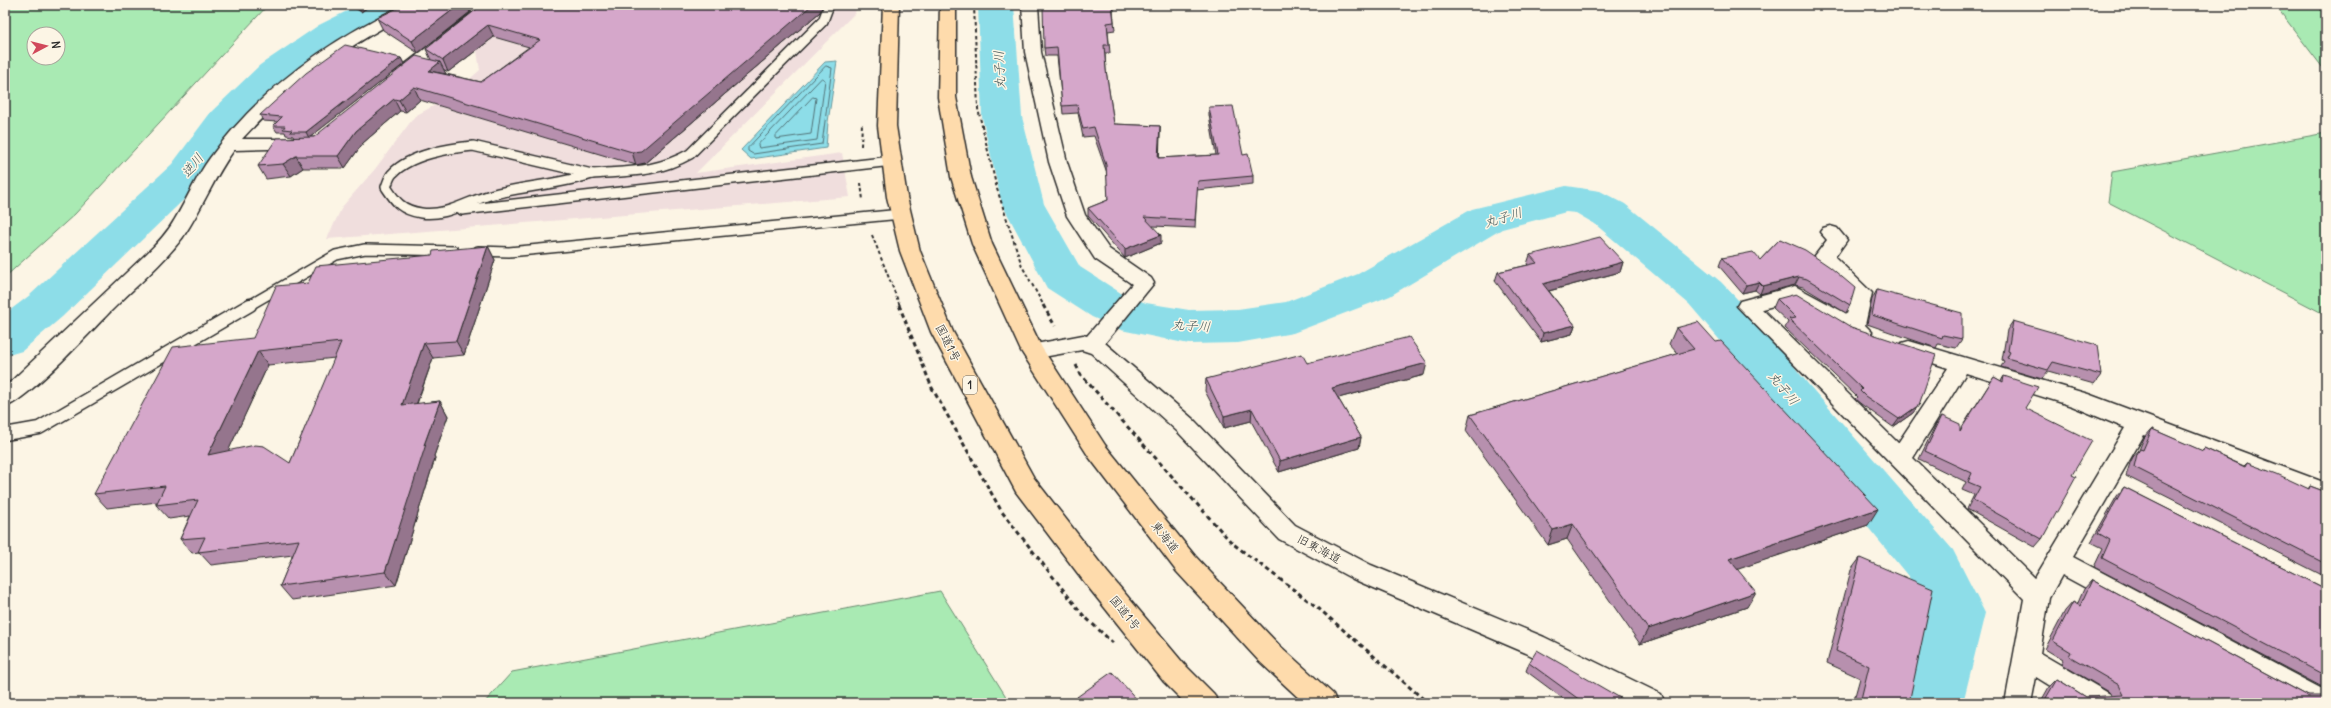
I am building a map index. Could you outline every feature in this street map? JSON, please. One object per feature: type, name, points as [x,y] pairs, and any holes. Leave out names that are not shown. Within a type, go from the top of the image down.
[{"type":"highway","name":"国道1号","points":[[891,5],[887,126],[892,161],[901,214],[910,251],[942,332],[1025,485],[1098,580],[1174,673],[1204,703]]},
{"type":"highway","points":[[948,5],[947,97],[961,177],[982,244],[1032,351]]},
{"type":"highway","name":"東海道","points":[[1032,351],[1097,451],[1186,564],[1270,653],[1323,703]]},
{"type":"street","points":[[5,399],[37,372],[170,240],[216,162],[249,121],[305,70],[345,41],[378,22],[415,5]]},
{"type":"street","points":[[389,85],[483,12],[472,5]]},
{"type":"street","points":[[1030,5],[1033,52],[1058,162],[1076,216],[1102,254],[1144,283],[1091,345],[1083,342],[1032,351]]},
{"type":"street","points":[[230,145],[314,144]]},
{"type":"street","points":[[1830,232],[1837,240],[1824,257],[1837,272],[1862,293],[1854,329]]},
{"type":"street","points":[[2037,596],[1747,306],[1795,293],[1854,329],[1887,341],[2080,400],[2139,424],[2326,493]]},
{"type":"street","name":"旧東海道","points":[[1091,345],[1098,348],[1186,426],[1287,532],[1362,572],[1535,645],[1652,703]]},
{"type":"street","points":[[1900,460],[1962,363]]},
{"type":"street","points":[[2018,703],[2037,596],[2139,424]]},
{"type":"street","points":[[2106,478],[2128,489]]},
{"type":"street","points":[[2058,561],[2323,703]]},
{"type":"street","points":[[2026,658],[2102,703]]},
{"type":"lane","points":[[445,212],[493,194],[572,180],[592,174],[656,169],[672,164],[690,154],[823,21],[828,5]]},
{"type":"lane","points":[[592,174],[473,146],[451,148],[415,159],[392,173],[386,187],[399,206],[421,213],[445,212],[892,161]]},
{"type":"lane","points":[[5,434],[39,428],[336,255],[365,249],[509,252],[901,214]]},
{"type":"shaded area","points":[[516,5],[857,5],[855,13],[696,173],[842,153],[850,197],[327,239],[342,207],[375,169],[415,116],[448,98],[480,70],[475,39]]},
{"type":"green space","points":[[5,5],[268,5],[75,214],[5,277]]},
{"type":"green space","points":[[2275,5],[2326,5],[2326,72]]},
{"type":"green space","points":[[2326,133],[2326,315],[2108,202],[2112,172]]},
{"type":"green space","points":[[940,591],[1010,703],[484,703],[512,672]]},
{"type":"water","points":[[837,61],[828,122],[826,148],[751,159],[741,150],[825,62]]},
{"type":"building","points":[[404,5],[459,5],[412,41],[377,18]]},
{"type":"building","points":[[482,5],[812,5],[641,151],[632,152],[414,87],[399,100],[394,99],[356,131],[338,156],[296,156],[283,164],[258,166],[277,138],[314,137],[416,56],[440,62],[429,71],[481,82],[540,40],[488,25],[443,60],[426,49]]},
{"type":"building","points":[[1047,5],[1112,5],[1114,22],[1107,23],[1109,45],[1104,45],[1114,124],[1160,126],[1158,158],[1218,155],[1209,107],[1233,106],[1243,155],[1248,154],[1253,176],[1198,181],[1195,220],[1144,217],[1161,235],[1125,249],[1088,208],[1108,200],[1106,165],[1094,127],[1083,129],[1077,105],[1062,106],[1057,47],[1044,48],[1043,7],[1048,7]]},
{"type":"building","points":[[345,45],[401,58],[306,132],[290,132],[292,130],[283,129],[285,126],[273,126],[282,117],[260,115],[306,73]]},
{"type":"building","points":[[1600,237],[1623,262],[1543,284],[1575,325],[1543,333],[1498,272],[1537,263],[1530,255]]},
{"type":"building","points":[[1780,239],[1805,250],[1830,267],[1855,288],[1850,305],[1807,279],[1799,277],[1763,286],[1759,282],[1746,285],[1722,258],[1753,252],[1760,260]]},
{"type":"building","points":[[488,246],[456,341],[424,343],[402,405],[440,401],[424,445],[426,444],[385,572],[280,586],[299,540],[198,552],[205,537],[180,539],[198,500],[156,505],[165,486],[94,494],[173,347],[253,338],[276,286],[308,283],[316,266],[432,255],[433,251]],"holes":[[[341,342],[290,463],[264,446],[255,445],[208,455],[258,351]]]},
{"type":"building","points":[[1877,290],[1962,313],[1962,339],[1943,335],[1942,338],[1872,315]]},
{"type":"building","points":[[1796,294],[1851,327],[1936,355],[1919,405],[1899,419],[1865,396],[1860,391],[1862,389],[1789,319],[1796,318],[1777,299]]},
{"type":"building","points":[[2013,321],[2097,345],[2101,375],[2053,362],[2048,370],[2007,358],[2010,352],[2008,351]]},
{"type":"building","points":[[1698,322],[1716,342],[1721,341],[1878,509],[1729,559],[1756,592],[1648,629],[1573,524],[1553,530],[1470,415],[1694,349],[1676,328]]},
{"type":"building","points":[[1409,337],[1427,363],[1332,388],[1361,437],[1280,461],[1252,409],[1224,416],[1206,379],[1302,354],[1307,363]]},
{"type":"building","points":[[2004,376],[2038,387],[2025,408],[2092,441],[2072,475],[2076,477],[2042,539],[1973,500],[1980,487],[1968,482],[1972,473],[1925,451],[1942,416],[1960,424],[1960,431],[1994,377],[2003,382]]},
{"type":"building","points":[[2152,429],[2203,451],[2204,448],[2245,467],[2247,463],[2277,474],[2309,489],[2310,486],[2326,492],[2326,564],[2134,467],[2137,454],[2140,449],[2143,450]]},
{"type":"building","points":[[2124,487],[2326,589],[2326,676],[2102,558],[2110,540],[2098,533]]},
{"type":"building","points":[[1860,558],[1933,589],[1909,703],[1860,703],[1869,666],[1836,651]]},
{"type":"building","points":[[2092,580],[2308,696],[2326,696],[2326,703],[2050,703],[2051,701],[2046,698],[2057,679],[2086,697],[2124,695],[2119,685],[2069,656],[2071,652],[2053,641],[2073,602],[2080,606]]},
{"type":"building","points":[[1537,650],[1629,703],[1584,703],[1529,663]]},
{"type":"building","points":[[1112,672],[1140,703],[1082,703],[1077,697]]},
{"type":"waterway","name":"逆川","points":[[5,339],[46,306],[187,173],[225,120],[273,73],[332,33],[386,5]]},
{"type":"waterway","name":"丸子川","points":[[996,5],[1002,117],[1023,204],[1063,277],[1108,306],[1138,318],[1189,327],[1238,326],[1293,317],[1374,285],[1487,219],[1566,199],[1585,201],[1610,214],[1705,293],[1741,333],[1790,397],[1933,566],[1956,613],[1933,703]]}]
